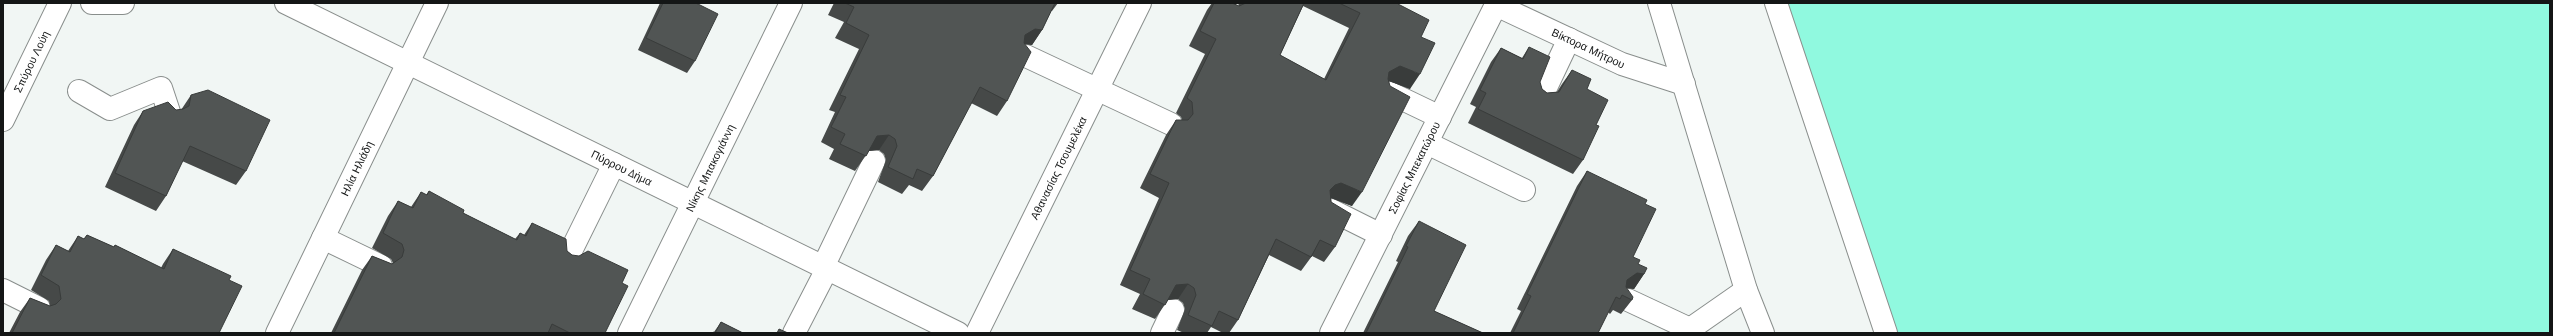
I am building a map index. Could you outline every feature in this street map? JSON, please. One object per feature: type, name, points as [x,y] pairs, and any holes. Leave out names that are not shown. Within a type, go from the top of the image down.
[{"type":"street","name":"Σπύρου Λούη","points":[[3,120],[60,3]]},
{"type":"street","points":[[92,3],[123,3]]},
{"type":"street","name":"Πύρρου Δήμα","points":[[286,3],[958,333]]},
{"type":"street","name":"Ηλία Ηλιάδη","points":[[276,333],[437,3]]},
{"type":"street","name":"Νίκης Μπακογιάννη","points":[[629,333],[792,3]]},
{"type":"street","name":"Αθανασίας Τσουμελέκα","points":[[977,333],[1140,3]]},
{"type":"street","points":[[1659,3],[1746,290],[1763,333]]},
{"type":"street","points":[[1776,3],[1886,333]]},
{"type":"street","name":"Βίκτορα Μήτρου","points":[[1497,4],[1622,64],[1684,84]]},
{"type":"street","name":"Σοφίας Μπεκατώρου","points":[[1331,333],[1497,4]]},
{"type":"street","points":[[1542,96],[1569,39]]},
{"type":"street","points":[[1026,56],[1171,124]]},
{"type":"street","points":[[79,91],[110,109],[161,88],[169,112]]},
{"type":"street","points":[[1390,93],[1440,117]]},
{"type":"street","points":[[1427,143],[1524,190]]},
{"type":"street","points":[[794,333],[874,161]]},
{"type":"street","points":[[567,260],[614,164]]},
{"type":"street","points":[[1331,210],[1380,235]]},
{"type":"street","points":[[323,238],[381,266]]},
{"type":"street","points":[[3,290],[39,308]]},
{"type":"street","points":[[1628,300],[1689,331],[1746,290]]},
{"type":"street","points":[[1162,333],[1173,310]]},
{"type":"green space","points":[[1780,3],[2550,3],[2550,333],[1887,333]]},
{"type":"building","points":[[663,3],[696,3],[718,14],[695,61],[646,38]]},
{"type":"building","points":[[845,3],[1055,3],[1042,30],[1035,29],[1025,35],[1024,43],[1031,52],[1007,101],[980,87],[933,176],[917,169],[913,179],[888,167],[897,146],[895,139],[889,135],[877,136],[866,156],[840,144],[845,134],[831,127],[846,97],[840,95],[869,35],[846,23],[854,7]]},
{"type":"building","points":[[1214,3],[1232,3],[1239,6],[1246,3],[1304,3],[1280,55],[1326,80],[1360,13],[1339,3],[1399,3],[1398,4],[1429,20],[1421,37],[1435,43],[1420,74],[1400,66],[1389,72],[1388,79],[1390,86],[1410,97],[1362,192],[1341,183],[1335,185],[1330,190],[1331,202],[1351,214],[1335,247],[1320,240],[1311,257],[1276,239],[1238,320],[1219,311],[1212,326],[1188,315],[1196,295],[1194,288],[1188,284],[1176,285],[1165,305],[1143,294],[1150,279],[1130,270],[1169,183],[1150,174],[1176,120],[1188,120],[1193,114],[1192,102],[1187,98],[1216,39],[1200,31]]},
{"type":"building","points":[[1529,47],[1550,57],[1540,82],[1542,89],[1547,93],[1559,92],[1572,70],[1591,79],[1587,89],[1608,100],[1596,125],[1599,126],[1583,160],[1478,109],[1486,93],[1480,90],[1501,48],[1523,59]]},
{"type":"building","points":[[208,90],[270,120],[246,171],[190,146],[166,196],[115,173],[143,111],[168,102],[176,110],[183,109],[189,106],[191,95]]},
{"type":"building","points":[[1587,171],[1647,200],[1645,204],[1656,209],[1633,257],[1640,260],[1638,264],[1647,268],[1644,274],[1637,273],[1627,280],[1626,287],[1633,297],[1632,300],[1622,295],[1620,299],[1616,297],[1598,333],[1513,333],[1531,296],[1527,294]]},
{"type":"building","points":[[429,191],[464,210],[463,213],[517,240],[520,233],[526,236],[532,223],[566,239],[567,251],[572,255],[579,256],[588,251],[628,270],[622,283],[628,286],[605,333],[570,333],[552,324],[548,333],[334,333],[372,256],[392,264],[402,257],[404,250],[402,244],[383,233],[398,201],[413,208],[421,192],[427,195]]},
{"type":"building","points":[[1419,221],[1466,245],[1434,311],[1483,333],[1366,333]]},
{"type":"building","points":[[87,235],[114,247],[115,245],[164,269],[173,249],[231,276],[229,280],[242,286],[219,333],[12,333],[30,298],[50,306],[56,304],[61,299],[59,286],[41,275],[56,245],[70,252],[78,236],[84,239]]},
{"type":"building","points":[[721,322],[743,333],[715,333]]},
{"type":"building","points":[[779,329],[788,333],[777,333]]}]
